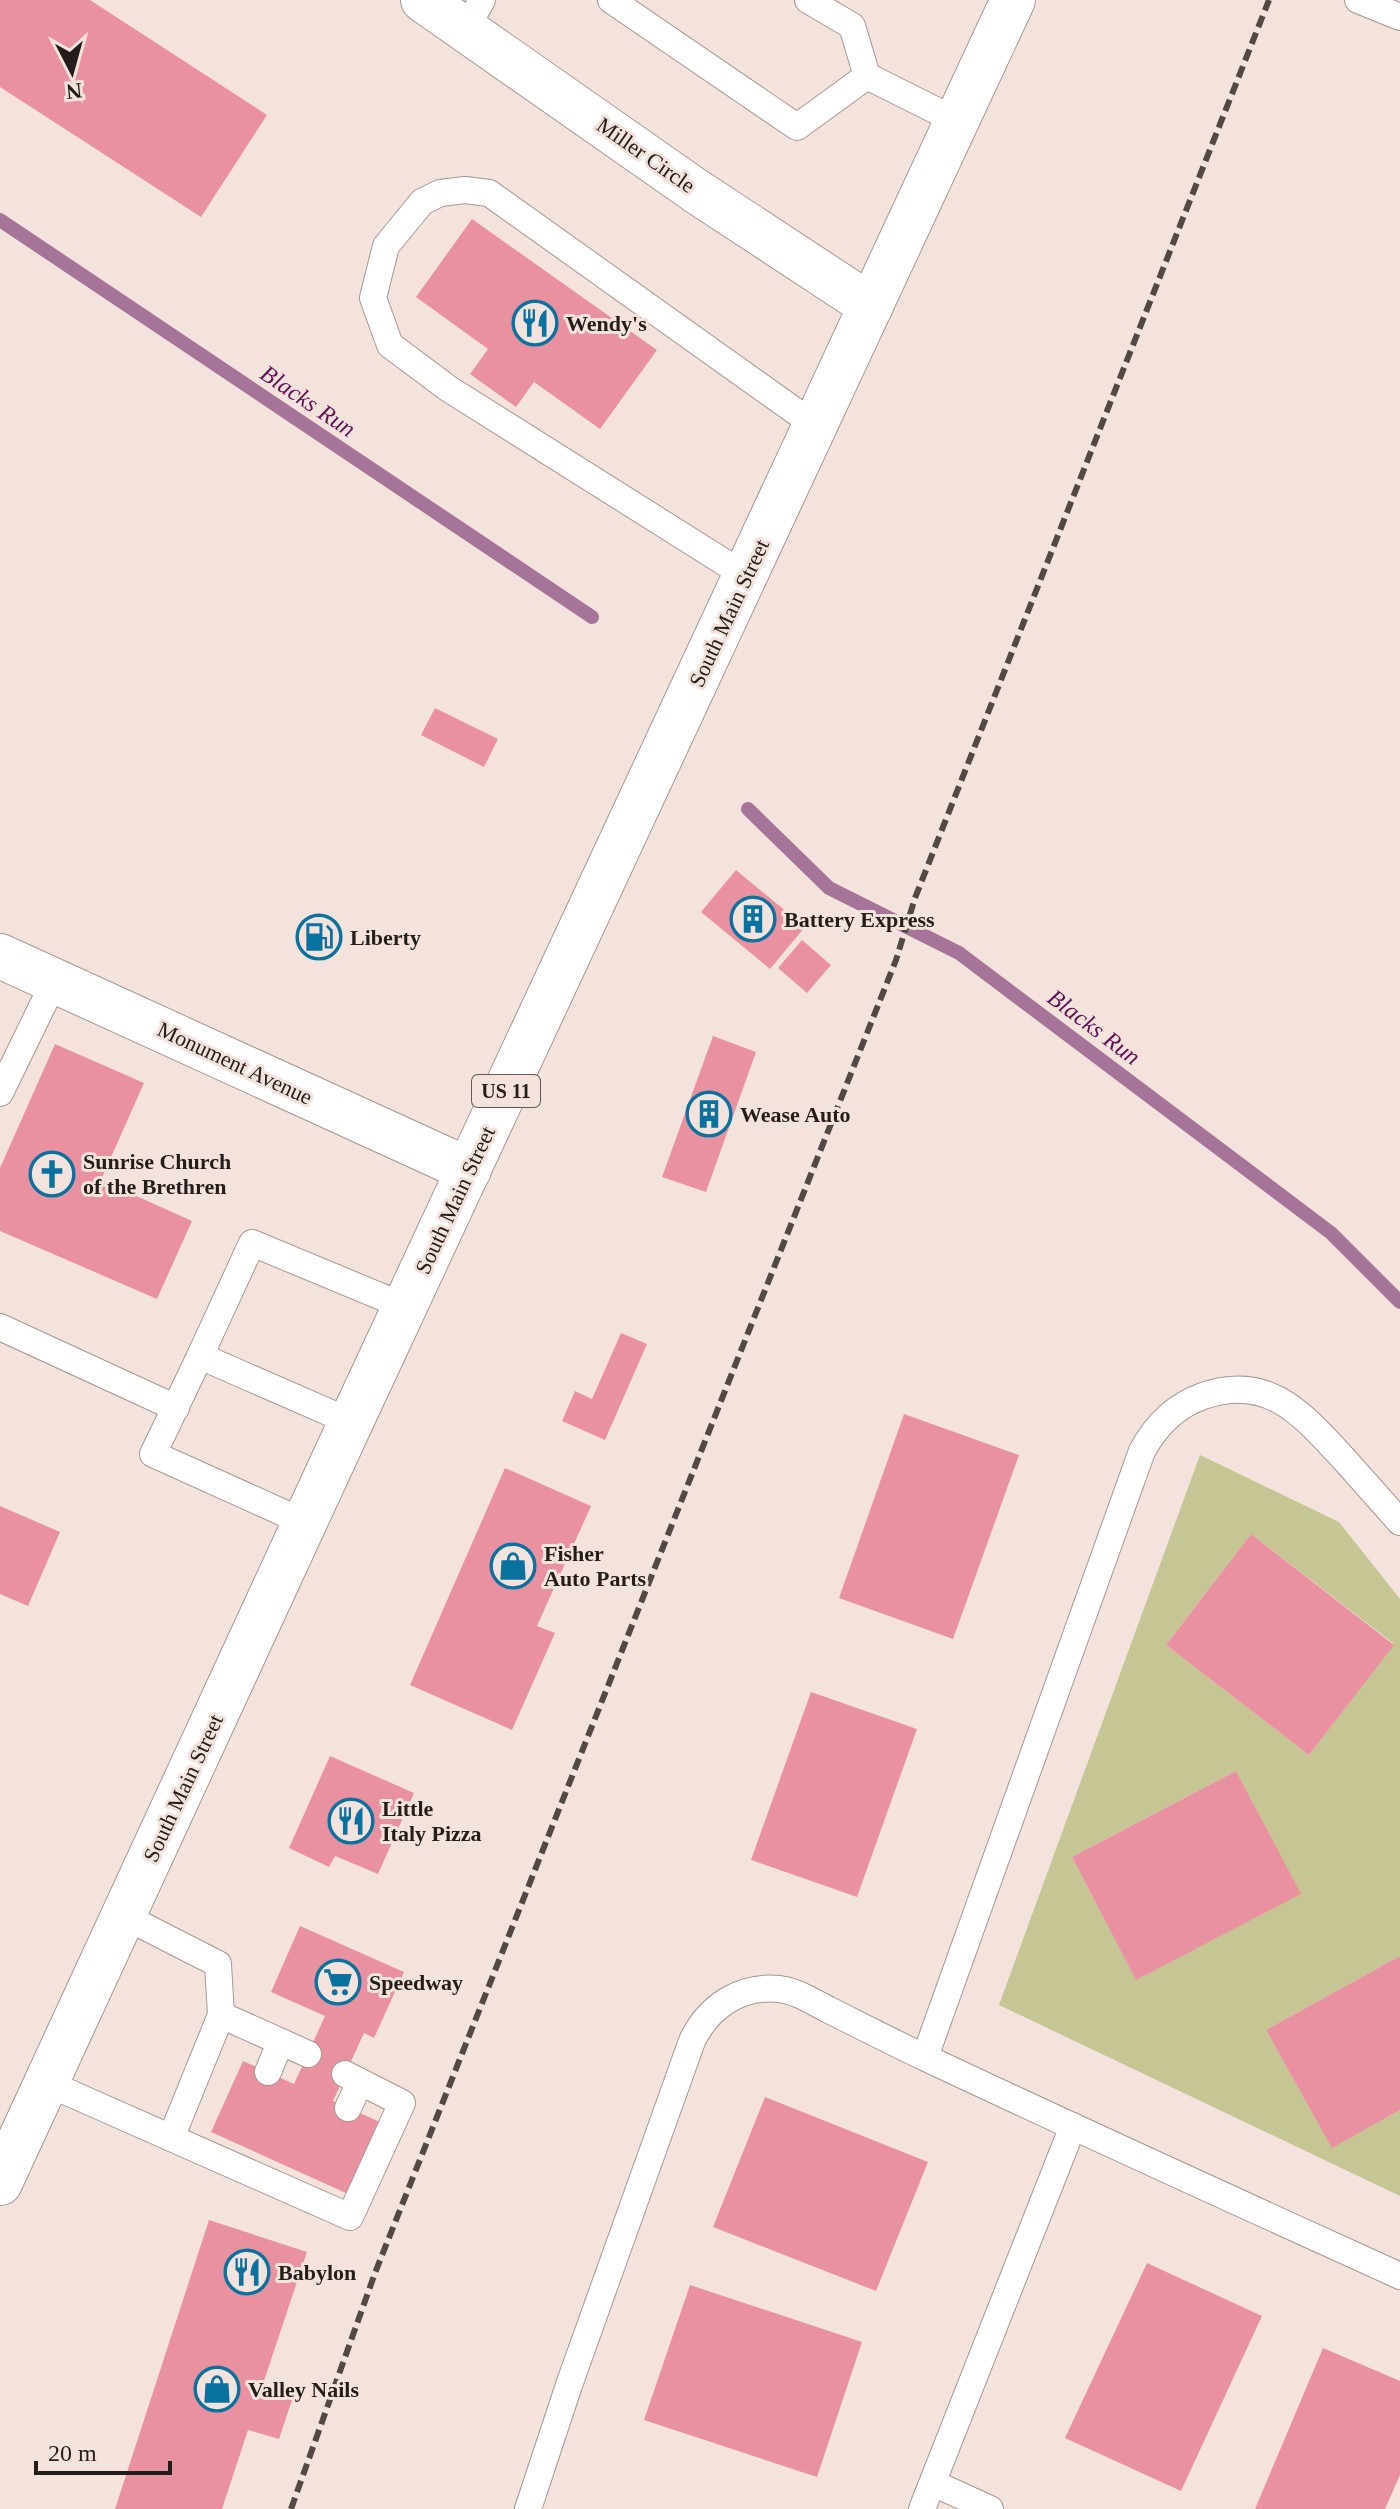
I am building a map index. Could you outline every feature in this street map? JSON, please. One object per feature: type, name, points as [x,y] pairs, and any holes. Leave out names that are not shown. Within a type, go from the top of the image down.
[{"type":"main road","name":"Miller Circle","points":[[423,0],[474,15],[696,191],[871,306]]},
{"type":"main road","name":"South Main Street","points":[[0,2183],[1013,0]]},
{"type":"main road","name":"Monument Avenue","points":[[0,956],[469,1170]]},
{"type":"lane","points":[[611,0],[797,127],[867,76]]},
{"type":"lane","points":[[808,0],[852,26],[867,76],[957,121]]},
{"type":"lane","points":[[1358,0],[1400,17]]},
{"type":"lane","points":[[746,576],[449,389],[390,345],[373,298],[386,246],[422,202],[440,193],[465,190],[489,193],[816,426]]},
{"type":"lane","points":[[0,1093],[55,980]]},
{"type":"lane","points":[[306,1523],[153,1454],[252,1243],[406,1307]]},
{"type":"lane","points":[[0,1327],[176,1408]]},
{"type":"lane","points":[[200,1356],[351,1422]]},
{"type":"lane","points":[[925,2057],[1142,1451],[1155,1429],[1180,1406],[1210,1393],[1237,1390],[1271,1396],[1305,1416],[1400,1522]]},
{"type":"lane","points":[[124,1916],[218,1964],[221,2015],[171,2138]]},
{"type":"lane","points":[[528,2509],[574,2370],[692,2041],[706,2016],[719,2004],[745,1992],[779,1989],[801,1996],[925,2057],[1400,2276]]},
{"type":"lane","points":[[221,2015],[308,2054]]},
{"type":"lane","points":[[268,2072],[280,2043]]},
{"type":"lane","points":[[47,2083],[171,2138],[234,2155],[316,2190],[350,2217],[402,2103],[353,2078],[348,2108]]},
{"type":"lane","points":[[922,2509],[1073,2126]]},
{"type":"lane","points":[[933,2483],[990,2509]]},
{"type":"green space","points":[[1200,1455],[1339,1522],[1400,1599],[1400,1956],[1266,2030],[1332,2147],[1400,2110],[1400,2196],[999,2005]],"holes":[[[1251,1534],[1394,1644],[1309,1755],[1166,1645]],[[1236,1771],[1300,1894],[1136,1979],[1072,1857]]]},
{"type":"building","points":[[0,0],[90,0],[267,115],[201,217],[0,87]]},
{"type":"building","name":"Wendy's","points":[[472,219],[657,350],[600,429],[534,382],[516,407],[470,374],[488,349],[416,297]]},
{"type":"building","points":[[435,708],[498,739],[484,767],[421,735]]},
{"type":"building","name":"Battery Express","points":[[736,870],[805,927],[770,969],[701,912]]},
{"type":"building","points":[[802,940],[831,965],[807,993],[778,968]]},
{"type":"building","name":"Wease Auto","points":[[713,1036],[756,1052],[706,1192],[662,1177]]},
{"type":"building","name":"Sunrise Church of the Brethren","points":[[55,1044],[144,1083],[101,1180],[192,1221],[157,1299],[0,1231],[0,1168]]},
{"type":"building","points":[[621,1333],[647,1344],[605,1440],[562,1421],[575,1391],[592,1399]]},
{"type":"building","points":[[904,1414],[1019,1455],[953,1639],[839,1598]]},
{"type":"building","name":"Fisher Auto Parts","points":[[505,1468],[591,1506],[537,1626],[555,1633],[512,1730],[410,1685]]},
{"type":"building","points":[[0,1506],[60,1532],[28,1606],[0,1594]]},
{"type":"building","points":[[1251,1534],[1394,1645],[1309,1755],[1166,1645]]},
{"type":"building","points":[[811,1692],[917,1729],[857,1897],[751,1860]]},
{"type":"building","name":"Little Italy Pizza","points":[[330,1756],[414,1793],[378,1874],[335,1856],[329,1867],[289,1848]]},
{"type":"building","points":[[1236,1771],[1301,1894],[1136,1980],[1072,1857]]},
{"type":"building","points":[[300,1926],[404,1972],[374,2038],[364,2033],[333,2101],[380,2122],[348,2194],[211,2132],[243,2061],[294,2084],[325,2016],[271,1992]]},
{"type":"building","points":[[1400,1956],[1400,2110],[1332,2148],[1266,2030]]},
{"type":"building","points":[[765,2097],[928,2162],[876,2291],[713,2227]]},
{"type":"building","points":[[209,2220],[307,2252],[263,2384],[294,2394],[279,2439],[248,2430],[222,2509],[115,2509]]},
{"type":"building","points":[[1147,2263],[1262,2316],[1181,2491],[1065,2438]]},
{"type":"building","points":[[690,2285],[862,2342],[817,2477],[644,2420]]},
{"type":"building","points":[[1323,2348],[1400,2381],[1400,2475],[1385,2509],[1255,2509]]},
{"type":"waterway","name":"Blacks Run","points":[[0,220],[592,617]]},
{"type":"waterway","name":"Blacks Run","points":[[748,809],[829,888],[959,953],[1331,1233],[1400,1302]]},
{"type":"railway","points":[[291,2509],[375,2273],[896,960],[915,898],[1269,0]]},
{"type":"place","name":"Wendy's","points":[[535,323]]},
{"type":"place","name":"Battery Express","points":[[753,919]]},
{"type":"place","name":"Liberty","points":[[319,937]]},
{"type":"place","name":"Wease Auto","points":[[709,1114]]},
{"type":"place","name":"Sunrise Church of the Brethren","points":[[52,1174]]},
{"type":"place","name":"Fisher Auto Parts","points":[[513,1566]]},
{"type":"place","name":"Little Italy Pizza","points":[[351,1821]]},
{"type":"place","name":"Speedway","points":[[338,1982]]},
{"type":"place","name":"Babylon","points":[[247,2272]]},
{"type":"place","name":"Valley Nails","points":[[217,2389]]}]
